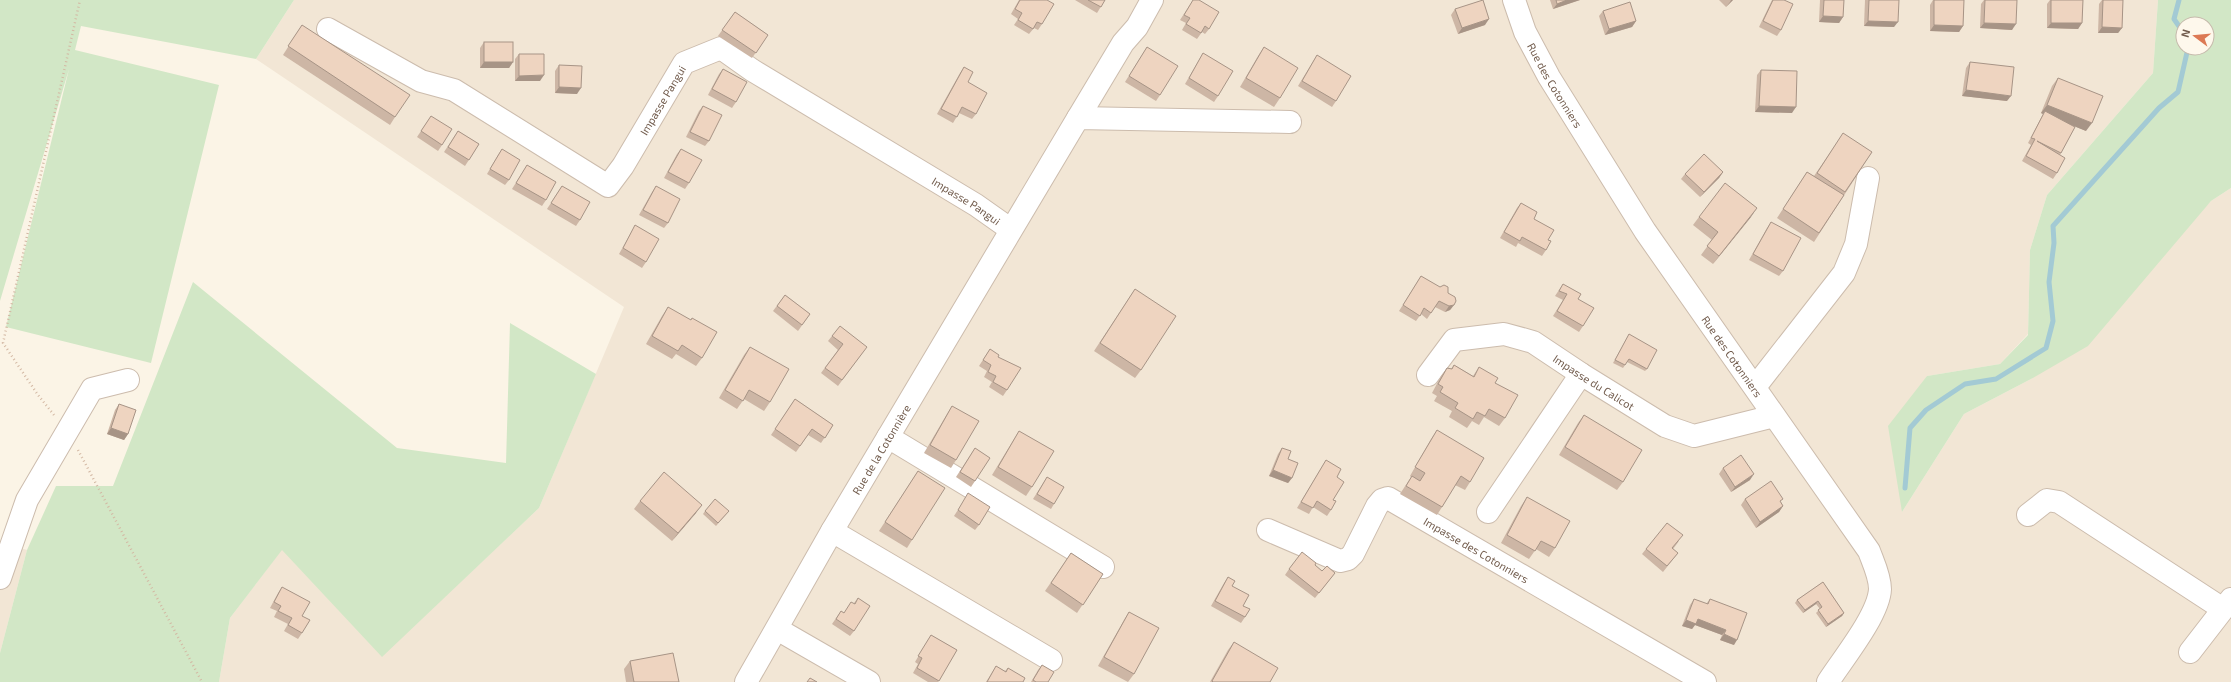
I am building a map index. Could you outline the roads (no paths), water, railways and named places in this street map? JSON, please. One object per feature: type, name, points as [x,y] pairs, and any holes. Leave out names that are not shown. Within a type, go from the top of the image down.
[{"type":"street","name":"Rue de la Cotonnière","points":[[746,682],[832,531],[1014,223],[1123,43],[1137,27],[1152,0]]},
{"type":"street","name":"Rue des Cotonniers","points":[[1514,0],[1525,32],[1549,78],[1646,231],[1869,551],[1878,575],[1880,589],[1872,616],[1828,682]]},
{"type":"street","name":"Impasse Pangui","points":[[328,29],[421,81],[454,90],[608,186],[623,166],[684,63],[721,48],[752,70],[976,205],[1014,223]]},
{"type":"street","points":[[1078,118],[1290,122]]},
{"type":"street","points":[[1754,387],[1844,273],[1856,244],[1868,178]]},
{"type":"street","name":"Impasse du Calicot","points":[[1428,375],[1454,340],[1504,334],[1533,342],[1664,426],[1694,436],[1774,416]]},
{"type":"street","points":[[1488,512],[1581,374]]},
{"type":"street","points":[[0,578],[27,500],[66,430],[92,389],[128,380]]},
{"type":"street","points":[[888,437],[1102,567]]},
{"type":"street","name":"Impasse des Cotonniers","points":[[1268,530],[1340,560],[1348,559],[1353,554],[1377,506],[1382,500],[1388,498],[1705,682]]},
{"type":"street","points":[[2028,515],[2047,500],[2059,502],[2227,604],[2190,652]]},
{"type":"street","points":[[832,531],[1051,660]]},
{"type":"street","points":[[777,629],[869,682]]},
{"type":"waterway","points":[[2175,20],[2174,19],[2179,0]]},
{"type":"waterway","points":[[1905,488],[1910,428],[1926,410],[1965,384],[1996,379],[2046,348],[2053,321],[2049,282],[2054,243],[2053,226],[2159,108],[2178,92],[2186,56]]}]
